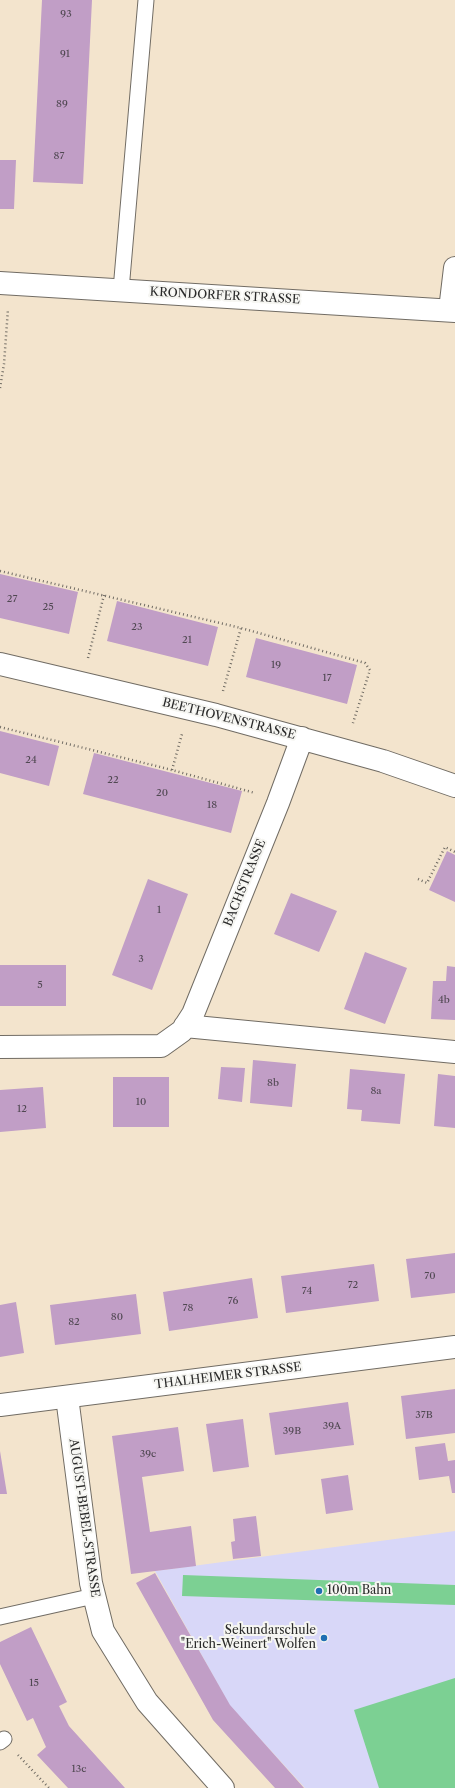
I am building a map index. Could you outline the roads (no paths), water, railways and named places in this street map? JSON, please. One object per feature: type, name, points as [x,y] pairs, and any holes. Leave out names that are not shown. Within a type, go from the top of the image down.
[{"type":"street","name":"KRONDORFER STRASSE","points":[[5,283],[453,311],[455,268]]},
{"type":"street","name":"BEETHOVENSTRASSE","points":[[0,664],[189,708],[302,738],[455,786]]},
{"type":"street","name":"BACHSTRASSE","points":[[0,1047],[161,1046],[182,1032],[193,1014],[278,803],[302,738]]},
{"type":"street","points":[[185,1026],[455,1052]]},
{"type":"street","name":"THALHEIMER STRASSE","points":[[0,1405],[455,1347]]},
{"type":"street","name":"AUGUST-BEBEL-STRASSE","points":[[67,1397],[91,1583],[103,1632],[147,1702],[224,1788]]},
{"type":"lane","points":[[121,290],[146,0]]},
{"type":"lane","points":[[0,1617],[94,1596]]},
{"type":"place","name":"100m Bahn","points":[[319,1591]]},
{"type":"place","name":"Sekundarschule \"Erich-Weinert\" Wolfen","points":[[324,1638]]}]
